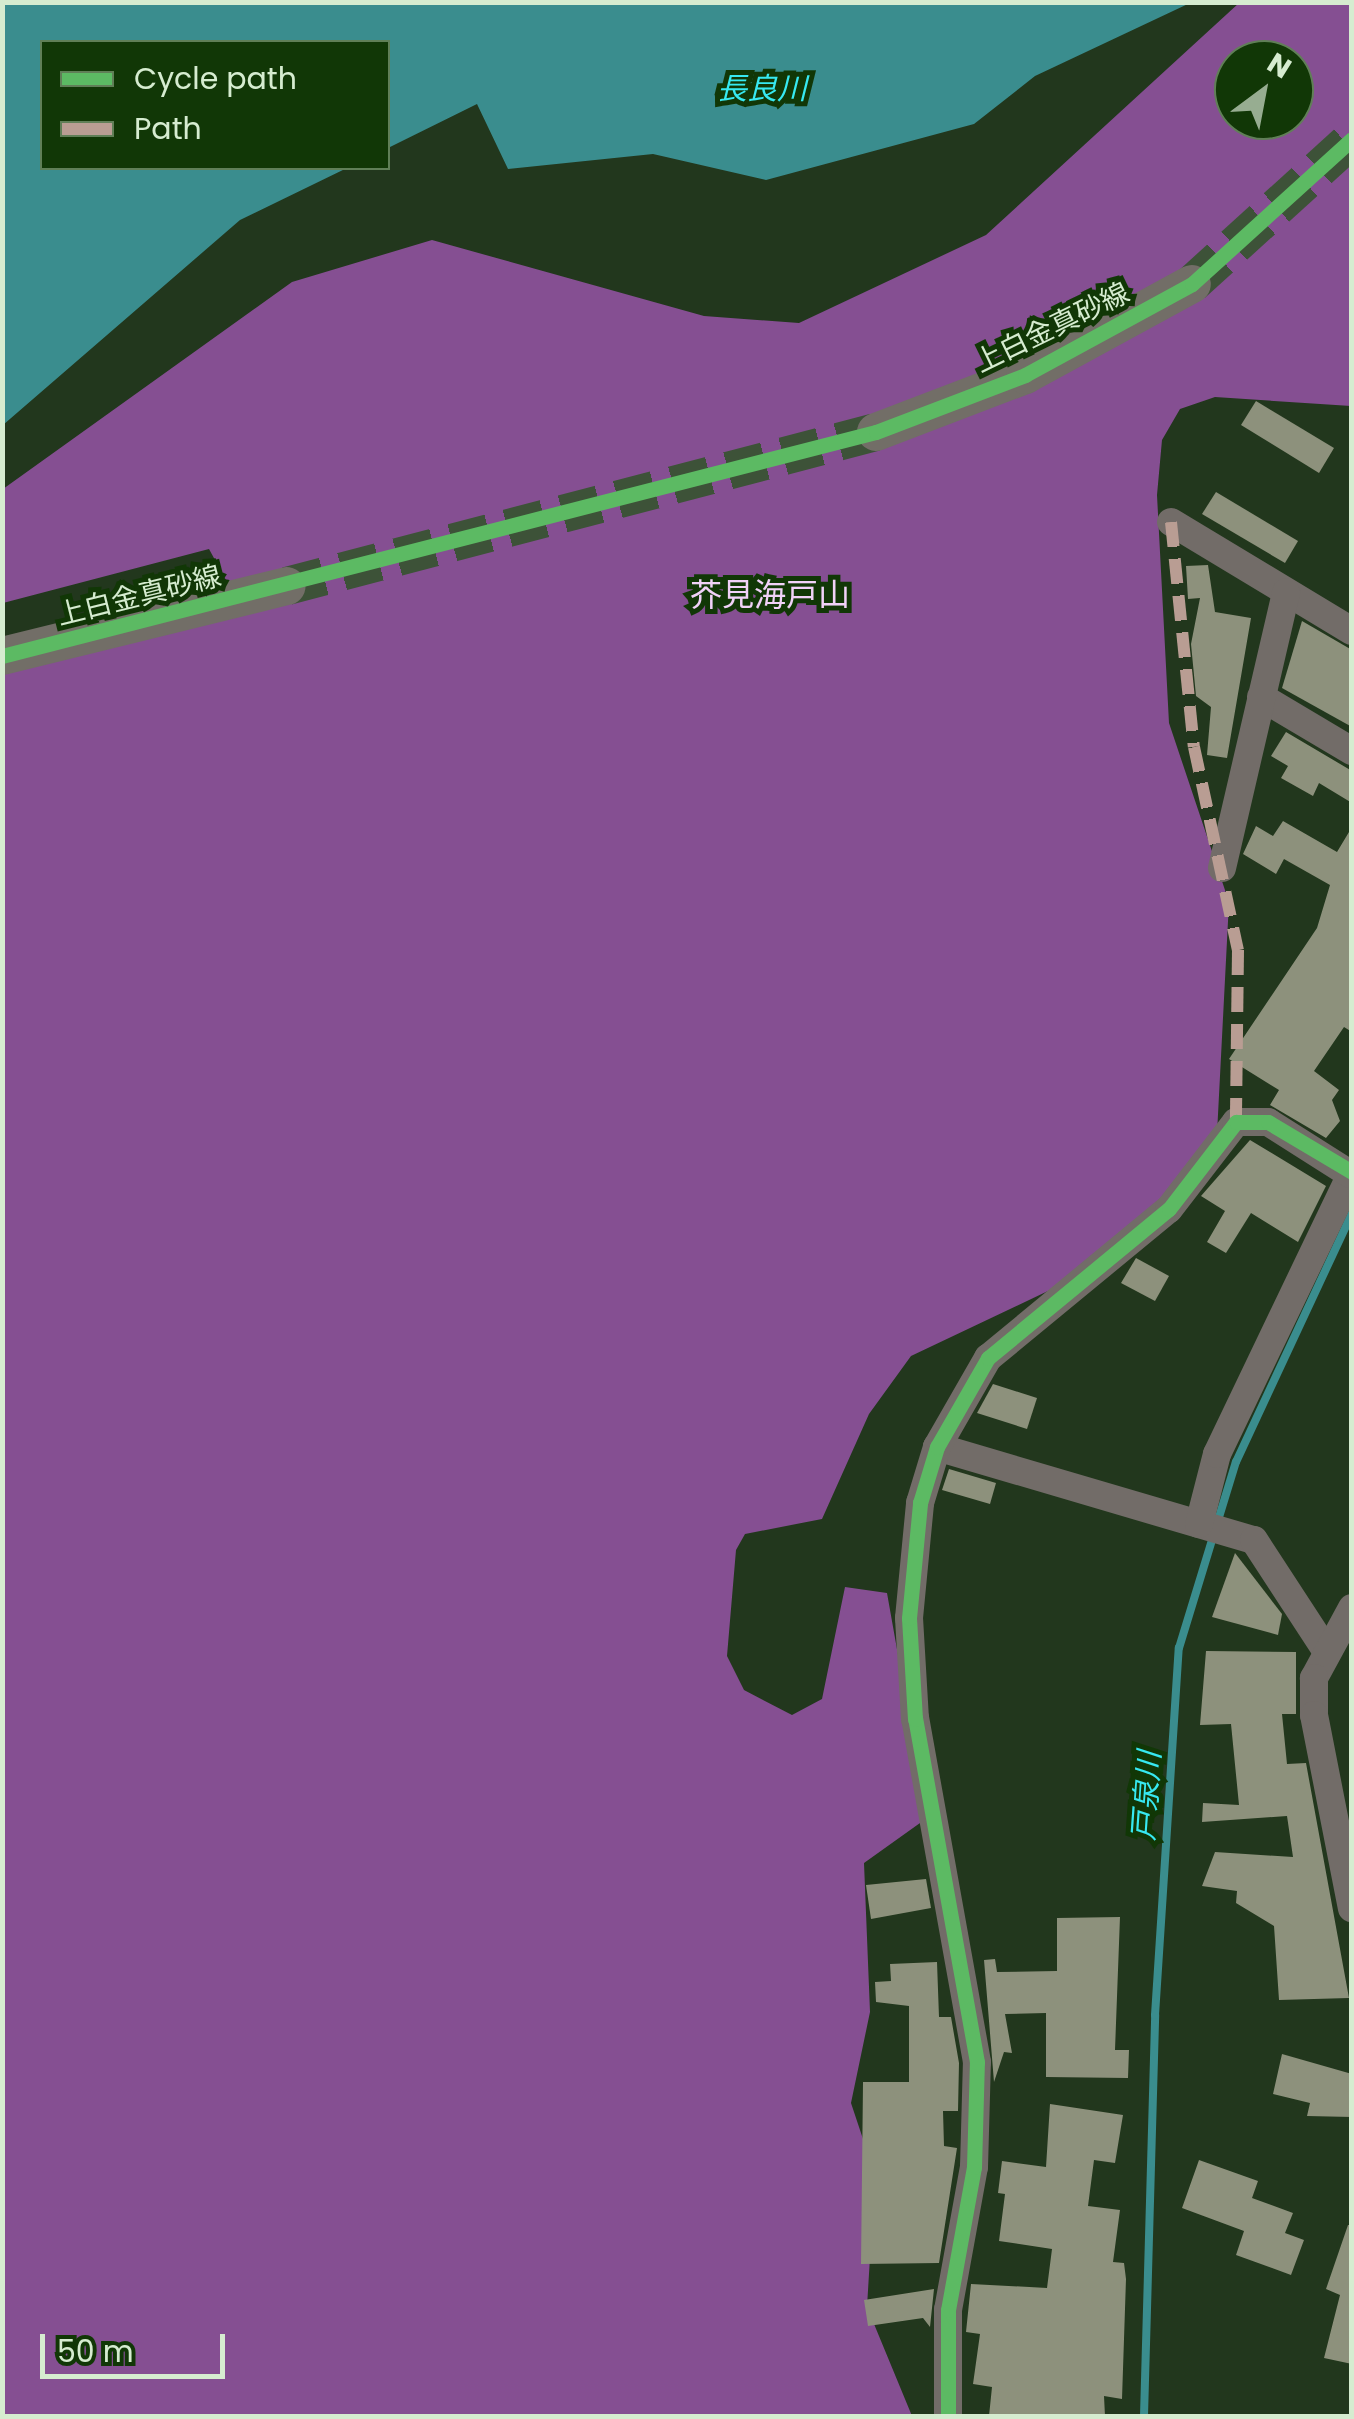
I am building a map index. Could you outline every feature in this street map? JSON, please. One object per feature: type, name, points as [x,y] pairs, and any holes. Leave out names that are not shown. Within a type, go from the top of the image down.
[{"type":"main road","name":"上白金真砂線","points":[[876,432],[1025,375],[1192,284]]},
{"type":"main road","name":"上白金真砂線","points":[[2,656],[287,586]]},
{"type":"street","points":[[1171,522],[1352,630]]},
{"type":"street","points":[[1222,868],[1286,592]]},
{"type":"street","points":[[1262,698],[1352,752]]},
{"type":"street","points":[[948,2416],[948,2310],[974,2167],[977,2062],[914,1702],[909,1618],[920,1503],[937,1447],[988,1358],[1169,1208],[1236,1122],[1268,1122],[1351,1173],[1217,1454],[1212,1526]]},
{"type":"street","points":[[937,1447],[1254,1540],[1325,1649]]},
{"type":"street","points":[[1352,1608],[1325,1649],[1314,1714],[1352,1908]]},
{"type":"shaded area","points":[[1239,3],[1351,3],[1351,406],[1215,397],[1180,409],[1162,440],[1157,495],[1169,723],[1229,902],[1217,1134],[1169,1212],[1071,1280],[911,1356],[869,1414],[822,1519],[745,1534],[736,1550],[727,1656],[744,1690],[792,1715],[822,1699],[845,1587],[887,1593],[927,1818],[864,1863],[870,2012],[851,2103],[875,2175],[867,2307],[912,2416],[3,2416],[3,674],[232,591],[209,549],[3,603],[3,489],[292,282],[432,240],[704,316],[799,323],[986,235]]},
{"type":"water","name":"長良川","points":[[3,2],[1190,2],[1035,76],[974,124],[766,180],[653,154],[508,169],[477,104],[390,147],[390,40],[40,40],[40,170],[343,170],[240,220],[3,425]]},
{"type":"building","points":[[1256,401],[1334,448],[1319,473],[1241,425]]},
{"type":"building","points":[[1216,492],[1298,541],[1285,563],[1202,514]]},
{"type":"building","points":[[1208,565],[1215,612],[1251,618],[1227,758],[1207,755],[1211,707],[1196,696],[1191,644],[1200,598],[1188,599],[1186,566]]},
{"type":"building","points":[[1302,621],[1352,650],[1352,727],[1282,688]]},
{"type":"building","points":[[1286,732],[1352,771],[1352,803],[1319,783],[1313,796],[1281,778],[1288,766],[1271,756]]},
{"type":"building","points":[[1283,821],[1337,852],[1352,827],[1352,1032],[1344,1027],[1314,1071],[1339,1090],[1332,1100],[1340,1121],[1326,1138],[1270,1105],[1279,1090],[1229,1059],[1317,928],[1330,885],[1284,859],[1276,874],[1243,854],[1256,826],[1273,836]]},
{"type":"building","points":[[1250,1140],[1326,1186],[1298,1242],[1251,1213],[1226,1253],[1207,1242],[1225,1211],[1201,1196]]},
{"type":"building","points":[[1136,1258],[1169,1276],[1155,1301],[1121,1283]]},
{"type":"building","points":[[993,1384],[1037,1398],[1027,1429],[977,1413]]},
{"type":"building","points":[[949,1469],[996,1483],[990,1504],[942,1490]]},
{"type":"building","points":[[1235,1553],[1282,1614],[1278,1635],[1212,1617]]},
{"type":"building","points":[[1206,1651],[1296,1652],[1296,1714],[1282,1714],[1287,1764],[1306,1763],[1349,1998],[1279,2000],[1274,1926],[1236,1903],[1237,1891],[1202,1886],[1215,1852],[1293,1857],[1287,1816],[1202,1822],[1203,1803],[1239,1805],[1231,1724],[1200,1725]]},
{"type":"building","points":[[926,1879],[931,1908],[871,1919],[866,1885]]},
{"type":"building","points":[[1120,1917],[1115,2050],[1129,2050],[1128,2078],[1046,2077],[1046,2013],[1005,2014],[1012,2053],[1004,2052],[994,2082],[984,1960],[995,1959],[997,1972],[1057,1971],[1057,1918]]},
{"type":"building","points":[[937,1962],[939,2017],[951,2017],[959,2063],[958,2111],[943,2111],[944,2146],[957,2148],[939,2263],[861,2264],[863,2082],[909,2082],[909,2006],[876,2002],[875,1982],[891,1981],[890,1964]]},
{"type":"building","points":[[1282,2054],[1352,2074],[1352,2117],[1307,2116],[1310,2103],[1273,2094]]},
{"type":"building","points":[[1050,2104],[1123,2115],[1115,2163],[1094,2160],[1088,2206],[1120,2210],[1113,2262],[1124,2263],[1126,2279],[1122,2399],[1104,2396],[1105,2416],[989,2416],[992,2387],[973,2384],[980,2334],[966,2332],[971,2284],[1047,2288],[1052,2249],[999,2241],[1005,2194],[998,2193],[1002,2161],[1046,2167]]},
{"type":"building","points":[[1199,2160],[1258,2181],[1252,2198],[1293,2213],[1285,2233],[1304,2240],[1291,2275],[1236,2255],[1244,2231],[1182,2208]]},
{"type":"building","points":[[1348,2225],[1352,2225],[1352,2364],[1324,2358],[1340,2295],[1326,2289]]},
{"type":"building","points":[[934,2289],[930,2327],[923,2318],[868,2326],[864,2300]]},
{"type":"waterway","name":"戸泉川","points":[[1144,2416],[1155,2015],[1179,1648],[1236,1462],[1352,1213]]},
{"type":"tunnel","points":[[1192,284],[1352,139]]},
{"type":"tunnel","points":[[287,586],[876,432]]},
{"type":"marked path","points":[[1171,522],[1194,747],[1238,950],[1236,1122]]},
{"type":"cycle path","points":[[2,656],[876,432],[1025,375],[1192,284],[1352,139]]},
{"type":"cycle path","points":[[948,2416],[948,2310],[974,2167],[977,2062],[915,1719],[909,1618],[920,1503],[937,1447],[988,1358],[1169,1209],[1236,1122],[1268,1122],[1352,1172]]},
{"type":"district","name":"芥見海戸山","points":[[770,595]]}]
